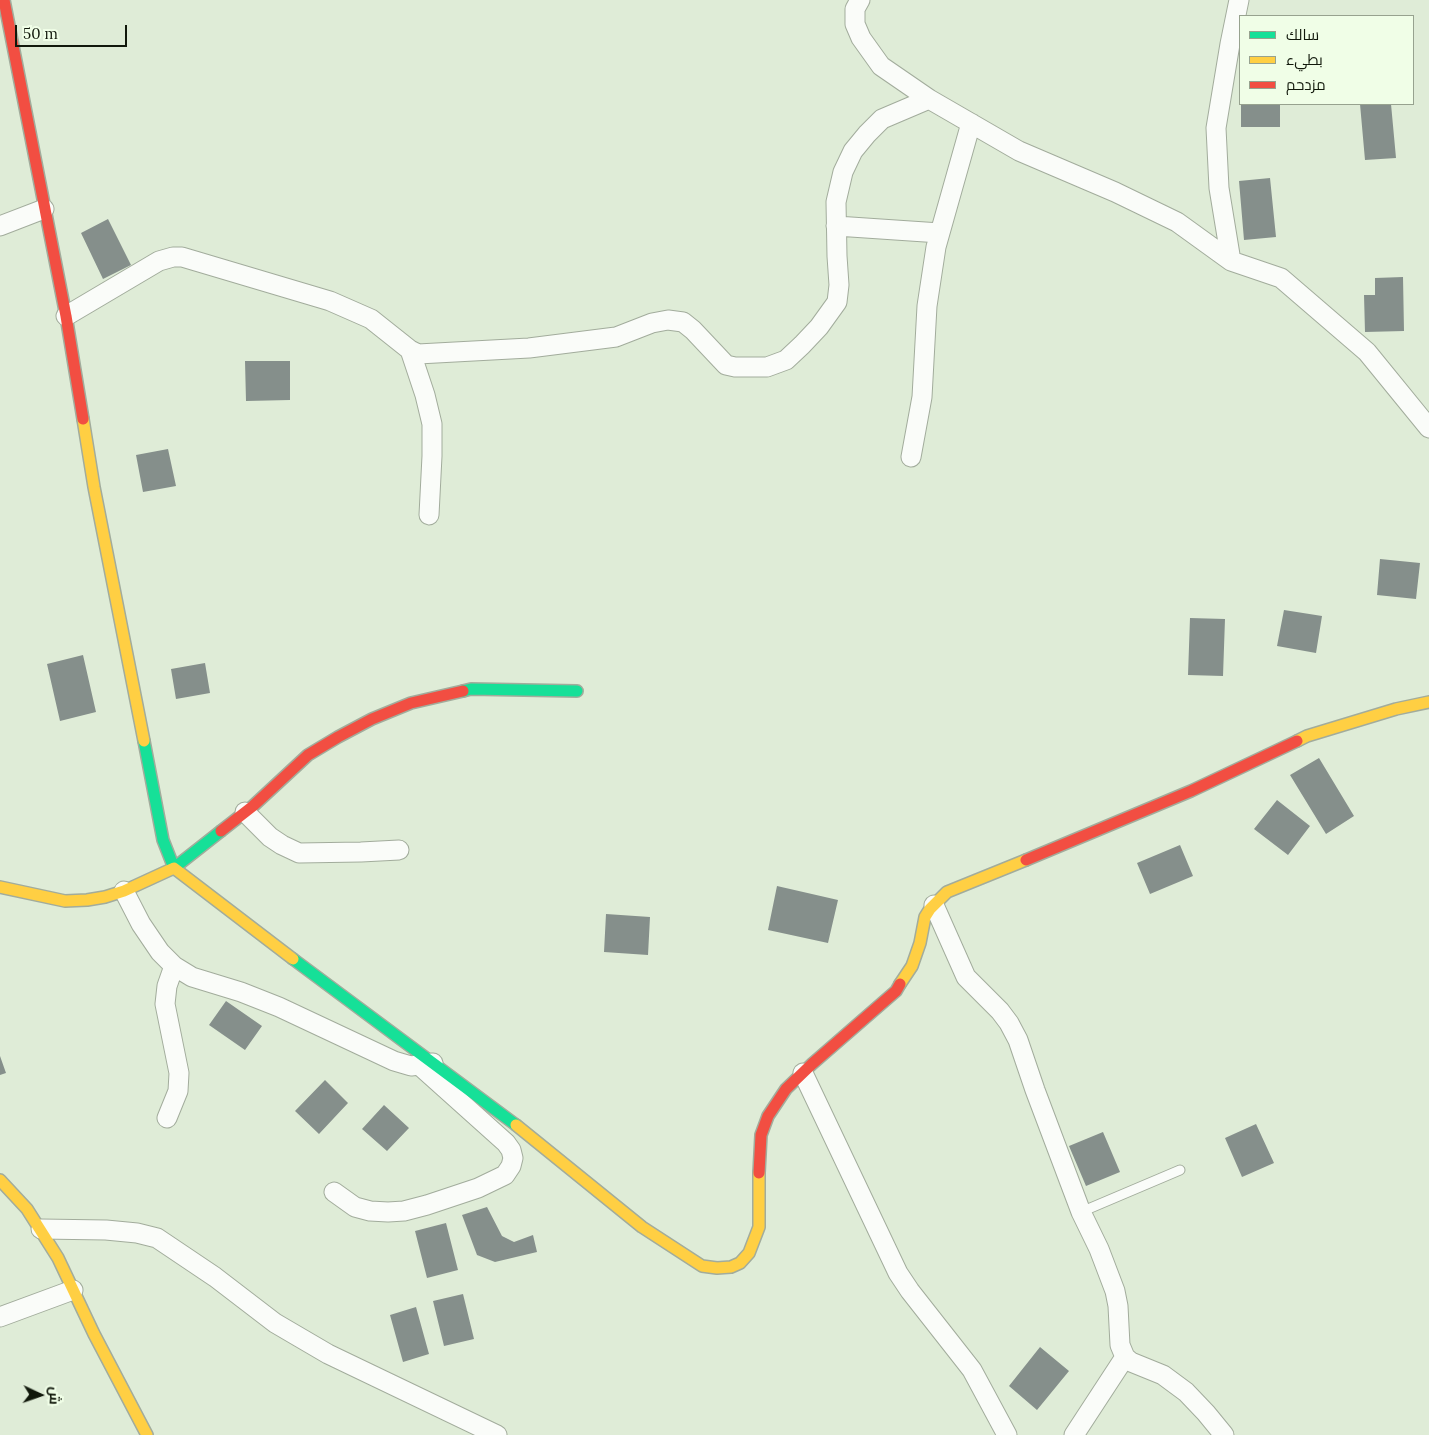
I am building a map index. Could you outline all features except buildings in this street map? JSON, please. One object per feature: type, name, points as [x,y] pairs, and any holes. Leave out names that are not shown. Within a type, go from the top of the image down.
[{"type":"main road","points":[[4,9],[66,316],[94,487],[163,840],[174,868],[426,1064],[494,1107],[642,1227],[702,1266],[730,1267],[740,1263],[749,1253],[754,1244],[758,1227],[758,1152],[768,1116],[786,1089],[896,991],[912,966],[926,917],[934,905],[947,892],[972,880],[1004,869],[1191,791],[1307,736],[1396,709],[1429,702]]},
{"type":"main road","points":[[0,887],[66,900],[88,900],[124,891],[174,868],[245,812],[308,755],[372,719],[411,703],[471,689],[578,691]]},
{"type":"main road","points":[[0,1180],[27,1209],[58,1258],[147,1435]]},
{"type":"street","points":[[860,0],[855,9],[854,24],[860,38],[881,66],[929,99],[1019,151],[1114,192],[1176,222],[1231,261],[1281,278],[1368,352],[1429,428]]},
{"type":"street","points":[[1231,261],[1219,188],[1216,128],[1239,0]]},
{"type":"street","points":[[66,316],[159,261],[182,256],[330,301],[370,319],[418,354],[529,348],[616,337],[652,323],[668,320],[683,322],[726,365],[734,367],[767,366],[786,360],[820,327],[837,302],[839,285],[836,202],[843,172],[853,151],[882,119],[929,99]]},
{"type":"street","points":[[911,457],[922,396],[927,306],[940,233],[971,123]]},
{"type":"street","points":[[0,226],[44,209]]},
{"type":"street","points":[[836,226],[940,233]]},
{"type":"street","points":[[410,350],[425,395],[432,424],[428,515]]},
{"type":"street","points":[[245,812],[270,836],[282,845],[299,853],[398,850]]},
{"type":"street","points":[[124,891],[150,939],[174,966],[192,977],[241,992],[279,1007],[404,1065],[426,1064],[506,1143],[511,1150],[513,1158],[511,1166],[505,1175],[478,1188],[404,1211],[370,1211],[355,1207],[334,1192]]},
{"type":"street","points":[[934,905],[966,977],[1000,1011],[1018,1040],[1081,1212],[1099,1249],[1114,1291],[1118,1306],[1120,1345],[1125,1357],[1131,1362],[1163,1375],[1186,1392],[1224,1435]]},
{"type":"street","points":[[167,1118],[178,1091],[179,1073],[165,1004],[167,986],[174,966]]},
{"type":"street","points":[[803,1073],[898,1273],[972,1370],[1007,1435]]},
{"type":"street","points":[[41,1229],[106,1230],[137,1233],[157,1238],[215,1277],[275,1322],[328,1354],[497,1435]]},
{"type":"street","points":[[0,1317],[73,1290]]},
{"type":"street","points":[[1074,1435],[1125,1357]]},
{"type":"lane","points":[[1081,1212],[1180,1170]]},
{"type":"traffic: fast","points":[[463,691],[471,689],[577,691]]},
{"type":"traffic: fast","points":[[144,741],[163,840],[174,868],[221,831]]},
{"type":"traffic: fast","points":[[293,959],[516,1125]]},
{"type":"traffic: slow","points":[[83,419],[94,487],[144,741]]},
{"type":"traffic: slow","points":[[1297,741],[1307,736],[1396,709],[1429,702]]},
{"type":"traffic: slow","points":[[900,984],[912,966],[920,943],[925,917],[930,909],[947,892],[1026,860]]},
{"type":"traffic: slow","points":[[0,887],[65,901],[87,900],[124,891],[174,868],[293,959]]},
{"type":"traffic: slow","points":[[516,1125],[642,1227],[702,1266],[731,1267],[740,1263],[749,1253],[759,1227],[759,1173]]},
{"type":"traffic: slow","points":[[0,1180],[27,1209],[58,1258],[94,1334],[147,1435]]},
{"type":"traffic: jam","points":[[4,0],[66,316],[83,419]]},
{"type":"traffic: jam","points":[[221,831],[253,806],[308,755],[338,737],[372,719],[411,703],[463,691]]},
{"type":"traffic: jam","points":[[1026,860],[1191,791],[1297,741]]},
{"type":"traffic: jam","points":[[759,1173],[761,1135],[768,1116],[786,1089],[896,991],[900,984]]}]
